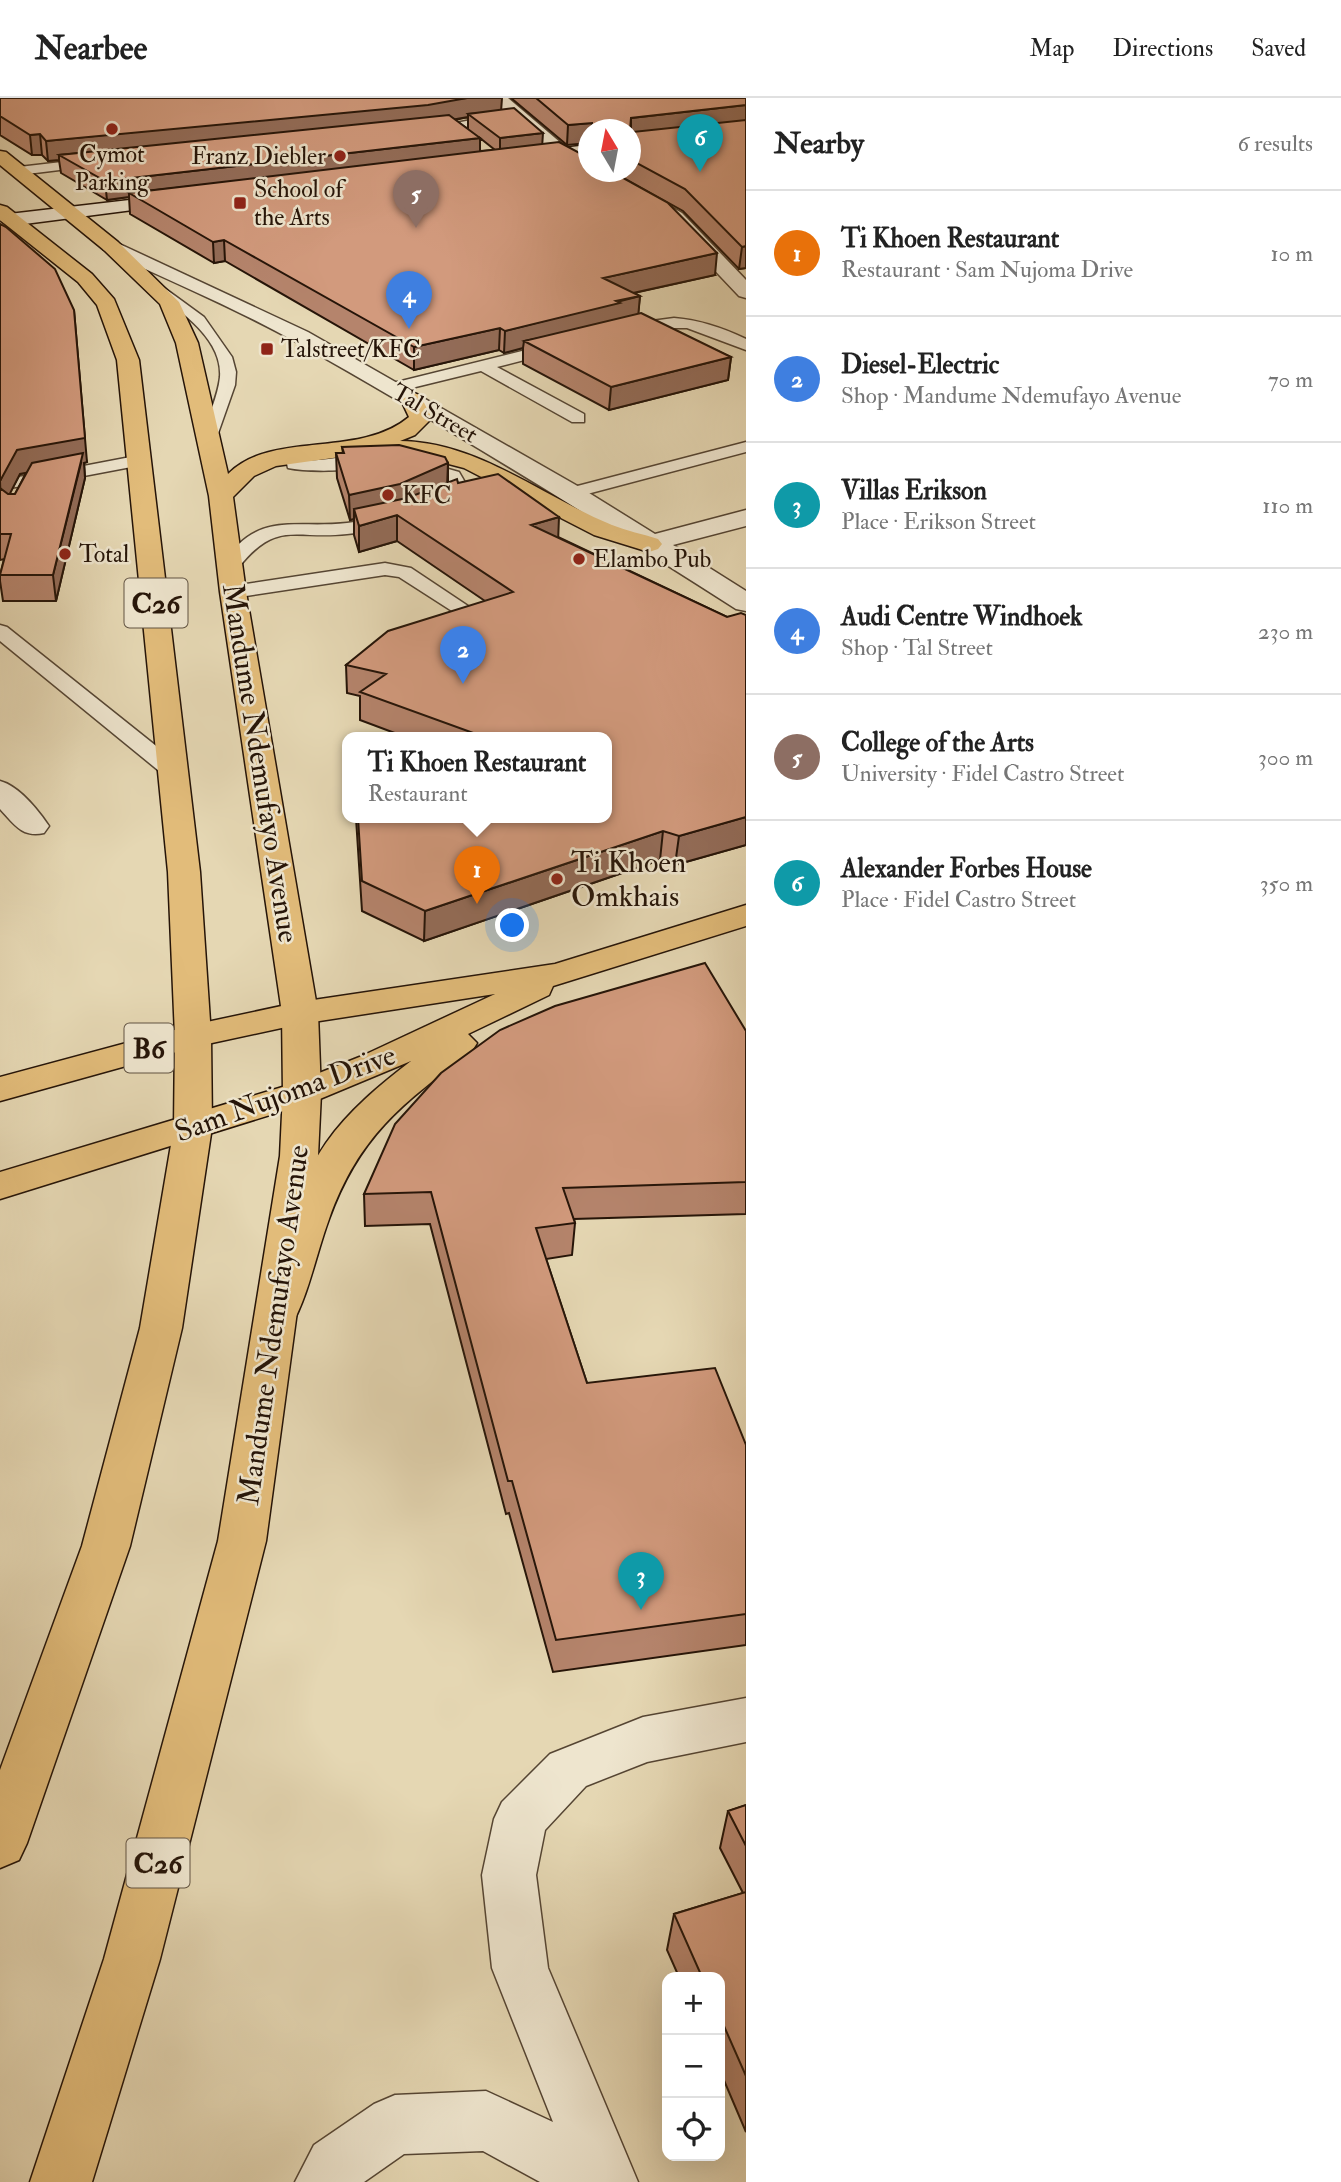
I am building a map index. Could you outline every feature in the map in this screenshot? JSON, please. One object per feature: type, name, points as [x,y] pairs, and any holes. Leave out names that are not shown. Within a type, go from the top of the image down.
[{"type":"main road","name":"Mandume Ndemufayo Avenue","points":[[0,156],[111,246],[141,274],[169,302],[187,343],[210,435],[221,496],[300,1013],[302,1093],[299,1156],[242,1541],[132,1959],[61,2182]]},
{"type":"main road","name":"C26","points":[[0,1843],[106,1546],[161,1328],[193,1127],[193,1036],[184,872],[128,360],[107,303],[85,278],[3,217]]},
{"type":"main road","points":[[361,447],[407,430],[421,418],[412,400]]},
{"type":"main road","points":[[221,496],[245,471],[271,460],[361,447],[415,449],[472,463],[603,530],[649,544]]},
{"type":"main road","name":"Sam Nujoma Drive","points":[[0,1089],[193,1036],[300,1013],[559,974],[746,915]]},
{"type":"main road","name":"Sam Nujoma Drive","points":[[0,1186],[302,1093],[375,1064],[516,1000],[559,974]]},
{"type":"main road","points":[[276,1315],[330,1168],[367,1119],[411,1079],[516,1000]]},
{"type":"street","points":[[498,98],[562,153],[578,161]]},
{"type":"street","points":[[510,159],[578,151]]},
{"type":"street","points":[[614,182],[675,217],[746,292]]},
{"type":"street","points":[[3,217],[204,196]]},
{"type":"street","name":"Tal Street","points":[[111,246],[235,303],[391,388],[572,493],[746,603]]},
{"type":"street","points":[[649,544],[746,518]]},
{"type":"street","points":[[0,790],[33,827]]},
{"type":"street","points":[[607,2182],[520,1968],[509,1875],[521,1819],[568,1770],[643,1741],[746,1720]]},
{"type":"street","points":[[327,2182],[335,2166],[395,2125],[486,2121],[552,2153],[589,2182]]},
{"type":"lane","points":[[407,132],[475,120],[518,116]]},
{"type":"lane","points":[[452,126],[470,140]]},
{"type":"lane","points":[[19,171],[111,160]]},
{"type":"lane","points":[[141,274],[201,321],[218,345],[228,374],[210,435]]},
{"type":"lane","points":[[608,335],[659,323],[685,321],[710,327],[746,345]]},
{"type":"lane","points":[[391,388],[570,344]]},
{"type":"lane","points":[[482,365],[578,418]]},
{"type":"lane","points":[[572,493],[746,447]]},
{"type":"lane","points":[[294,455],[294,464],[314,467],[362,459],[418,464],[453,476],[461,491],[441,503],[349,529],[279,528],[257,535],[241,549],[232,578],[385,569],[404,572],[473,616]]},
{"type":"lane","points":[[0,484],[141,460]]},
{"type":"lane","points":[[17,502],[26,481]]},
{"type":"lane","points":[[0,631],[172,770]]},
{"type":"building","points":[[0,98],[467,98],[428,105],[46,141],[40,134],[30,135],[0,116]]},
{"type":"building","points":[[536,98],[746,98],[746,105],[631,119],[578,119],[578,124],[568,125]]},
{"type":"building","points":[[514,108],[543,133],[500,138],[468,114]]},
{"type":"building","points":[[449,115],[480,138],[105,181],[59,155]]},
{"type":"building","points":[[746,120],[746,246],[742,247],[685,189],[641,165],[641,131]]},
{"type":"building","points":[[559,142],[578,152],[578,182],[630,182],[668,203],[717,253],[603,278],[640,296],[616,301],[620,303],[505,331],[500,328],[414,347],[224,240],[213,242],[129,193]]},
{"type":"building","points":[[0,224],[55,269],[74,310],[85,438],[17,450],[0,481]]},
{"type":"building","points":[[641,313],[731,357],[611,387],[524,341]]},
{"type":"building","points":[[399,445],[445,457],[448,463],[400,484],[349,495],[336,453],[344,453],[342,447]]},
{"type":"building","points":[[83,453],[53,575],[0,575],[11,534],[0,534],[0,488],[8,494],[15,494],[32,463]]},
{"type":"building","points":[[498,474],[559,517],[531,525],[727,617],[741,613],[746,615],[746,817],[679,836],[663,831],[425,911],[362,881],[358,823],[612,823],[612,732],[470,732],[360,692],[386,674],[346,665],[388,631],[513,592],[397,515],[359,526],[354,509],[407,498],[457,479],[458,483]]},
{"type":"building","points":[[705,963],[746,1031],[746,1182],[563,1188],[575,1223],[536,1228],[587,1383],[715,1368],[746,1445],[746,1614],[556,1640],[512,1481],[508,1481],[431,1192],[364,1194],[395,1124],[441,1073],[500,1030],[555,1006]]},
{"type":"building","points":[[746,1805],[746,1846],[728,1811]]},
{"type":"building","points":[[746,1892],[746,2076],[725,2028],[725,1972],[700,1972],[674,1914]]},
{"type":"place","name":"Cymot Parking","points":[[112,129]]},
{"type":"place","name":"Franz Diebler","points":[[340,156]]},
{"type":"place","name":"Alexander Forbes House","points":[[700,172]]},
{"type":"place","name":"School of the Arts","points":[[240,203]]},
{"type":"place","name":"College of the Arts","points":[[416,228]]},
{"type":"place","name":"Audi Centre Windhoek","points":[[409,329]]},
{"type":"place","name":"Talstreet/KFC","points":[[267,349]]},
{"type":"place","name":"KFC","points":[[388,495]]},
{"type":"place","name":"Total","points":[[65,554]]},
{"type":"place","name":"Elambo Pub","points":[[579,559]]},
{"type":"place","name":"Diesel-Electric","points":[[463,684]]},
{"type":"place","name":"Ti Khoen Omkhais","points":[[557,879]]},
{"type":"place","name":"Ti Khoen Restaurant","points":[[477,904]]},
{"type":"place","name":"Villas Erikson","points":[[641,1610]]}]
